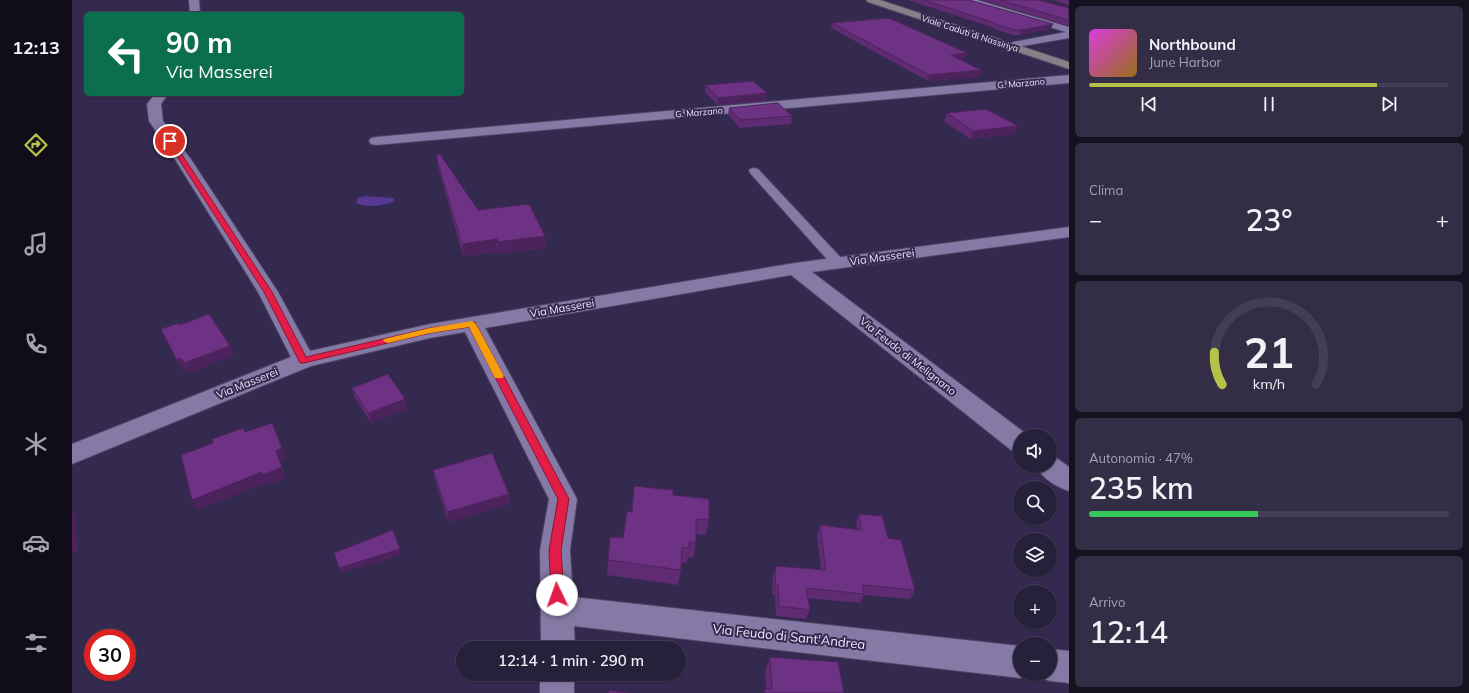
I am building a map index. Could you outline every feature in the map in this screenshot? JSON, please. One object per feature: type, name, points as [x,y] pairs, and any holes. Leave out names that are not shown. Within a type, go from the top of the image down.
[{"type":"main road","name":"Viale Caduti di Nassiriya","points":[[872,0],[1069,66]]},
{"type":"main road","name":"Viale Caduti di Nassiriya","points":[[884,0],[1069,61]]},
{"type":"street","points":[[194,0],[195,12]]},
{"type":"street","points":[[967,0],[1069,30]]},
{"type":"street","points":[[1017,44],[1069,35]]},
{"type":"street","name":"G. Marzano","points":[[376,141],[1069,78]]},
{"type":"street","points":[[160,96],[154,104],[156,121],[184,161],[268,292],[304,360]]},
{"type":"street","name":"Via Masserei","points":[[72,454],[304,360],[430,331],[795,269],[1069,232]]},
{"type":"street","name":"Via Feudo di Melignano","points":[[795,269],[1013,438]]},
{"type":"street","points":[[472,324],[563,499],[555,550],[558,641]]},
{"type":"street","points":[[1057,472],[1069,481]]},
{"type":"street","name":"Via Feudo di Sant'Andrea","points":[[558,610],[1013,661]]},
{"type":"street","points":[[1057,666],[1069,667]]},
{"type":"street","points":[[557,681],[557,693]]},
{"type":"lane","points":[[754,171],[838,263]]},
{"type":"shaded area","points":[[364,196],[394,198],[394,200],[393,202],[374,206],[364,206],[356,203],[358,198]]},
{"type":"building","points":[[924,0],[969,0],[1053,24],[1015,30]]},
{"type":"building","points":[[1000,0],[1038,0],[1069,8],[1069,20]]},
{"type":"building","points":[[889,18],[967,53],[951,55],[981,70],[929,75],[832,23]]},
{"type":"building","points":[[753,81],[767,93],[718,98],[706,85]]},
{"type":"building","points":[[778,103],[792,116],[741,120],[729,108]]},
{"type":"building","points":[[986,109],[1018,126],[973,131],[947,113]]},
{"type":"building","points":[[440,154],[478,210],[529,204],[545,236],[498,242],[497,239],[462,244],[436,156]]},
{"type":"building","points":[[209,314],[230,346],[184,363],[181,358],[177,360],[161,329],[179,323],[180,325]]},
{"type":"building","points":[[388,374],[405,399],[368,413],[352,388]]},
{"type":"building","points":[[272,423],[282,448],[276,451],[282,467],[263,475],[262,472],[192,500],[181,455],[213,443],[212,439],[243,428],[245,432]]},
{"type":"building","points":[[492,453],[509,494],[447,512],[433,470]]},
{"type":"building","points":[[634,486],[673,490],[673,495],[709,499],[709,520],[696,519],[696,543],[689,542],[689,548],[682,547],[681,570],[608,560],[610,537],[623,538],[627,511],[632,512]]},
{"type":"building","points":[[859,514],[882,516],[888,538],[901,540],[915,590],[862,585],[864,594],[806,588],[810,610],[779,606],[778,585],[775,585],[776,566],[826,570],[820,525],[862,530]]},
{"type":"building","points":[[393,530],[400,549],[339,568],[334,553]]},
{"type":"building","points":[[770,657],[838,662],[844,693],[765,693],[765,689],[772,689]]},
{"type":"building","points":[[609,690],[630,693],[609,693]]},
{"type":"slow traffic","points":[[388,341],[430,331],[472,324],[499,376]]},
{"type":"route","points":[[170,141],[268,292],[304,360],[430,331],[472,324],[563,499],[555,550],[557,595]]}]
